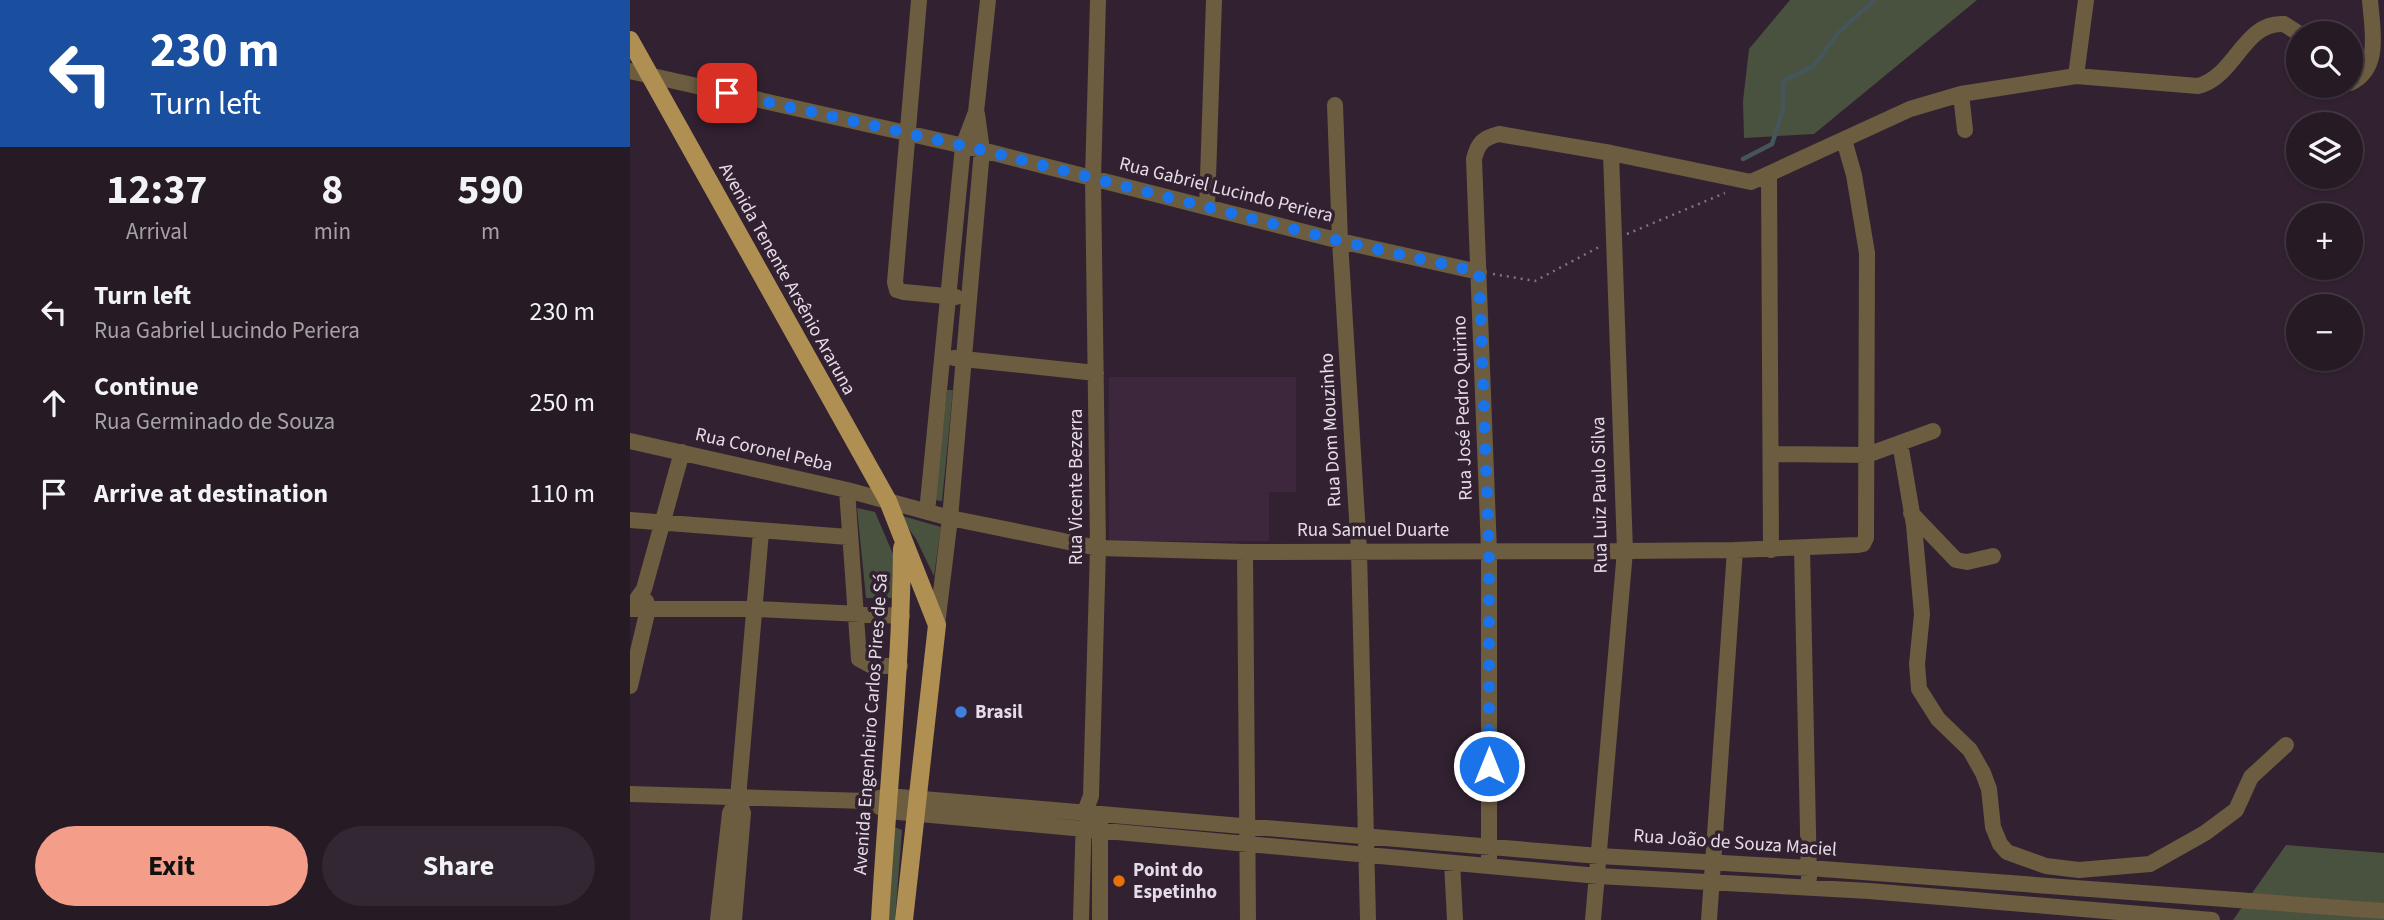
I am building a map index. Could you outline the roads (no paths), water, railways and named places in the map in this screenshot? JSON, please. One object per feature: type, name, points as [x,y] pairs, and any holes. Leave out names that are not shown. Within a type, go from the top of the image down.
[{"type":"main road","name":"Avenida Tenente Arsênio Araruna","points":[[630,40],[888,501],[902,541]]},
{"type":"main road","name":"Avenida Engenheiro Carlos Pires de Sá","points":[[880,920],[887,803],[900,666],[902,541]]},
{"type":"main road","name":"Avenida Engenheiro Carlos Pires de Sá","points":[[902,541],[937,625],[904,920]]},
{"type":"street","points":[[919,0],[895,282],[897,290],[969,298]]},
{"type":"street","points":[[927,512],[963,146],[976,112],[988,0]]},
{"type":"street","name":"Rua Vicente Bezerra","points":[[1098,0],[1093,178],[1098,548],[1091,796],[1100,920]]},
{"type":"street","points":[[1207,207],[1214,0]]},
{"type":"street","points":[[2076,76],[2086,0]]},
{"type":"street","points":[[2363,75],[2370,67],[2373,44],[2370,0]]},
{"type":"street","points":[[1611,153],[1751,182],[1910,109],[1961,94],[2076,76],[2198,86],[2212,83],[2253,35],[2265,27],[2286,25]]},
{"type":"street","name":"Rua Gabriel Lucindo Periera","points":[[630,71],[982,150],[1340,241],[1479,272]]},
{"type":"street","points":[[1961,94],[1965,130]]},
{"type":"street","name":"Rua Dom Mouzinho","points":[[1335,105],[1340,241],[1359,551],[1368,920]]},
{"type":"street","points":[[937,625],[950,518],[982,150],[976,112]]},
{"type":"street","name":"Rua José Pedro Quirino","points":[[1489,866],[1489,551],[1474,159],[1477,146],[1486,137],[1499,134],[1611,153]]},
{"type":"street","points":[[1844,140],[1854,175],[1867,253],[1867,455]]},
{"type":"street","name":"Rua Luiz Paulo Silva","points":[[1593,920],[1625,551],[1611,153]]},
{"type":"street","points":[[1769,174],[1771,550]]},
{"type":"street","points":[[942,357],[1096,373]]},
{"type":"street","points":[[1772,454],[1867,455],[1933,431]]},
{"type":"street","name":"Rua Coronel Peba","points":[[630,441],[888,501]]},
{"type":"street","points":[[1900,443],[1912,513],[1922,614],[1916,679],[1938,719],[1970,750],[1983,773],[1989,789],[1993,827],[2000,845],[2007,852],[2046,866],[2079,870],[2150,864],[2205,833],[2236,810],[2251,777],[2286,745]]},
{"type":"street","points":[[630,609],[644,589],[682,453]]},
{"type":"street","name":"Rua Samuel Duarte","points":[[888,501],[950,518],[1098,548],[1245,552],[1771,550],[1863,544],[1867,455]]},
{"type":"street","points":[[847,490],[848,537],[859,659],[872,666],[900,666]]},
{"type":"street","points":[[1912,513],[1956,560],[1967,562],[1993,556]]},
{"type":"street","points":[[630,520],[848,537]]},
{"type":"street","points":[[718,920],[730,813],[738,797],[761,532]]},
{"type":"street","points":[[1802,548],[1809,888]]},
{"type":"street","points":[[1709,920],[1735,550]]},
{"type":"street","points":[[1245,552],[1248,920]]},
{"type":"street","points":[[630,686],[648,609],[644,589]]},
{"type":"street","points":[[630,609],[755,609],[902,617]]},
{"type":"street","points":[[630,794],[867,801],[1092,823]]},
{"type":"street","points":[[734,920],[743,813],[738,797]]},
{"type":"street","name":"Rua Vicente Bezerra","points":[[1081,920],[1092,823]]},
{"type":"street","name":"Rua João de Souza Maciel","points":[[1092,823],[1248,827],[1599,856],[1808,868],[2384,911]]},
{"type":"street","name":"Rua João de Souza Maciel","points":[[1092,823],[1247,846],[1598,876],[1809,888],[2212,920]]},
{"type":"street","points":[[1452,863],[1455,920]]},
{"type":"waterway","points":[[1743,159],[1772,144],[1783,110],[1783,81],[1814,66],[1838,33],[1874,0]]},
{"type":"place","name":"Brasil","points":[[961,712]]},
{"type":"place","name":"Point do Espetinho","points":[[1119,881]]}]
